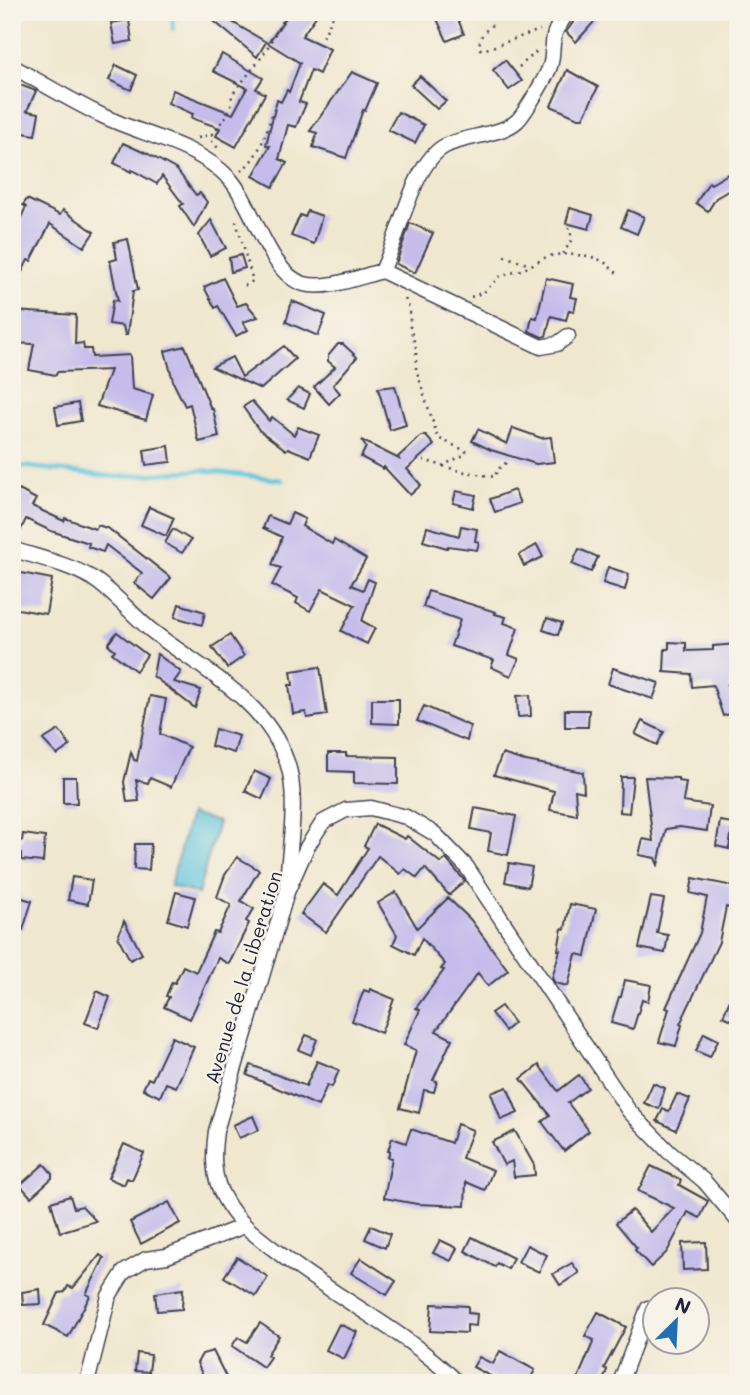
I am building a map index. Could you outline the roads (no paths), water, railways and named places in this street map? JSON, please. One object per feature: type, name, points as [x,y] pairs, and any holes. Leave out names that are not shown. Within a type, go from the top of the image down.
[{"type":"street","points":[[382,271],[427,160],[447,145],[507,127],[518,121],[550,67],[555,32],[568,12]]},
{"type":"street","points":[[12,66],[107,118],[200,157],[220,169],[249,206],[266,244],[289,276],[303,284],[322,285],[382,271],[541,347],[557,344],[568,336]]},
{"type":"street","points":[[12,549],[64,565],[93,579],[152,631],[242,697],[263,721],[279,743],[288,765],[292,816],[286,892]]},
{"type":"street","name":"Avenue de la Liberation","points":[[458,1383],[391,1330],[300,1270],[244,1226],[224,1198],[214,1175],[216,1131],[286,892],[307,847],[323,822],[346,810],[372,808],[406,817],[435,834],[466,866],[629,1111],[668,1152],[704,1181],[738,1221]]},
{"type":"street","points":[[87,1383],[110,1296],[124,1272],[146,1259],[167,1256],[244,1226]]},
{"type":"street","points":[[620,1383],[642,1324]]},
{"type":"water","points":[[190,814],[218,822],[198,894],[170,886]]},
{"type":"waterway","points":[[172,12],[173,29]]},
{"type":"waterway","points":[[12,465],[117,477],[202,470],[282,480]]}]
